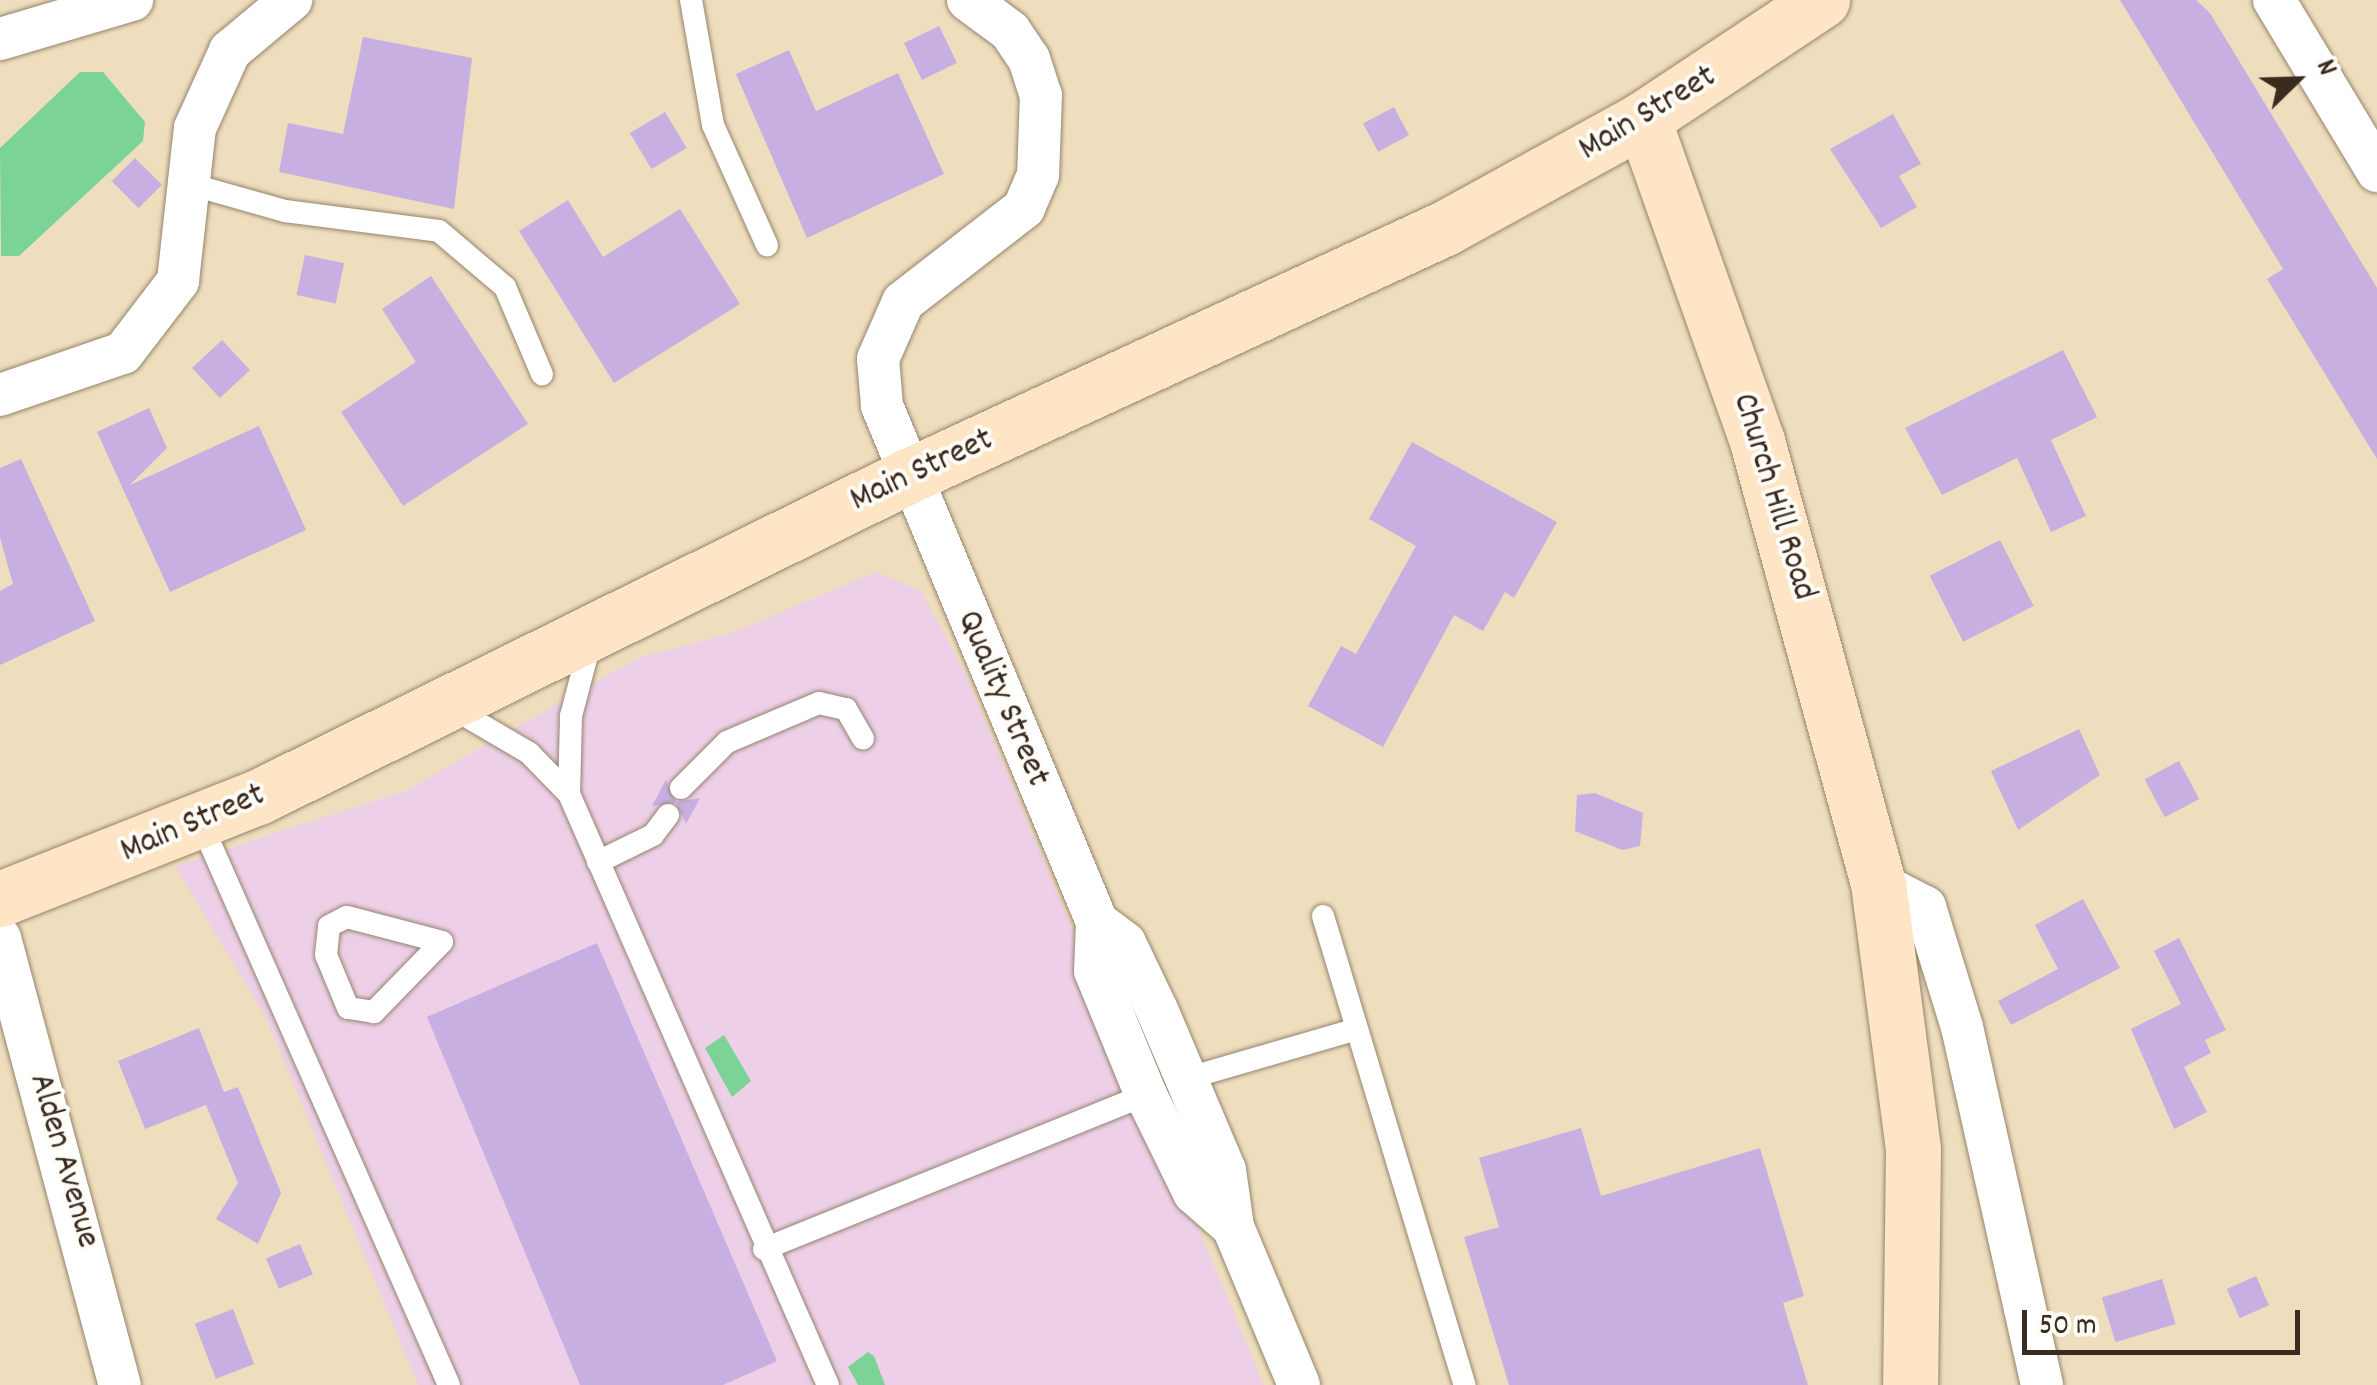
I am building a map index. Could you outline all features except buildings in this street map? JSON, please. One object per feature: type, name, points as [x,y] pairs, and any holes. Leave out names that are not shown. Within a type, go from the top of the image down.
[{"type":"main road","name":"Main Street","points":[[0,899],[201,823],[448,706],[908,476],[1427,236],[1643,119],[1822,0]]},
{"type":"main road","name":"Church Hill Road","points":[[1643,119],[1760,452],[1878,882],[1913,1149],[1910,1385]]},
{"type":"street","points":[[0,39],[132,0]]},
{"type":"street","points":[[0,395],[123,352],[178,281],[193,184],[195,128],[230,51],[291,0]]},
{"type":"street","name":"Quality Street","points":[[968,0],[1010,31],[1029,59],[1044,134],[1024,208],[903,302],[886,332],[882,406],[908,476],[1098,922],[1134,957],[1166,1087],[1232,1190],[1233,1227],[1299,1385]]},
{"type":"street","points":[[2280,2],[2377,171]]},
{"type":"street","points":[[1878,882],[1926,908],[1962,1027],[2042,1385]]},
{"type":"street","name":"Alden Avenue","points":[[0,938],[120,1385]]},
{"type":"lane","points":[[692,0],[713,124],[768,245]]},
{"type":"lane","points":[[193,184],[285,211],[440,230],[505,287],[542,374]]},
{"type":"lane","points":[[569,794],[570,716],[593,634]]},
{"type":"lane","points":[[681,788],[727,742],[819,703],[846,709],[863,738]]},
{"type":"lane","points":[[448,706],[529,752],[569,794],[764,1249],[828,1385]]},
{"type":"lane","points":[[598,862],[653,835],[668,815]]},
{"type":"lane","points":[[201,823],[449,1385]]},
{"type":"lane","points":[[1322,916],[1465,1385]]},
{"type":"lane","points":[[347,917],[442,942],[384,1006],[361,1013],[341,997],[324,938],[347,917]]},
{"type":"lane","points":[[764,1249],[1166,1087],[1357,1029]]},
{"type":"shaded area","points":[[876,572],[921,591],[964,671],[1264,1385],[418,1385],[267,1020],[175,866],[407,790],[638,658],[732,633]]},
{"type":"green space","points":[[80,72],[103,72],[145,122],[143,141],[19,256],[1,256],[0,148]]},
{"type":"green space","points":[[724,1035],[751,1081],[732,1097],[705,1048]]},
{"type":"green space","points":[[868,1352],[874,1356],[885,1385],[858,1385],[848,1367]]}]
